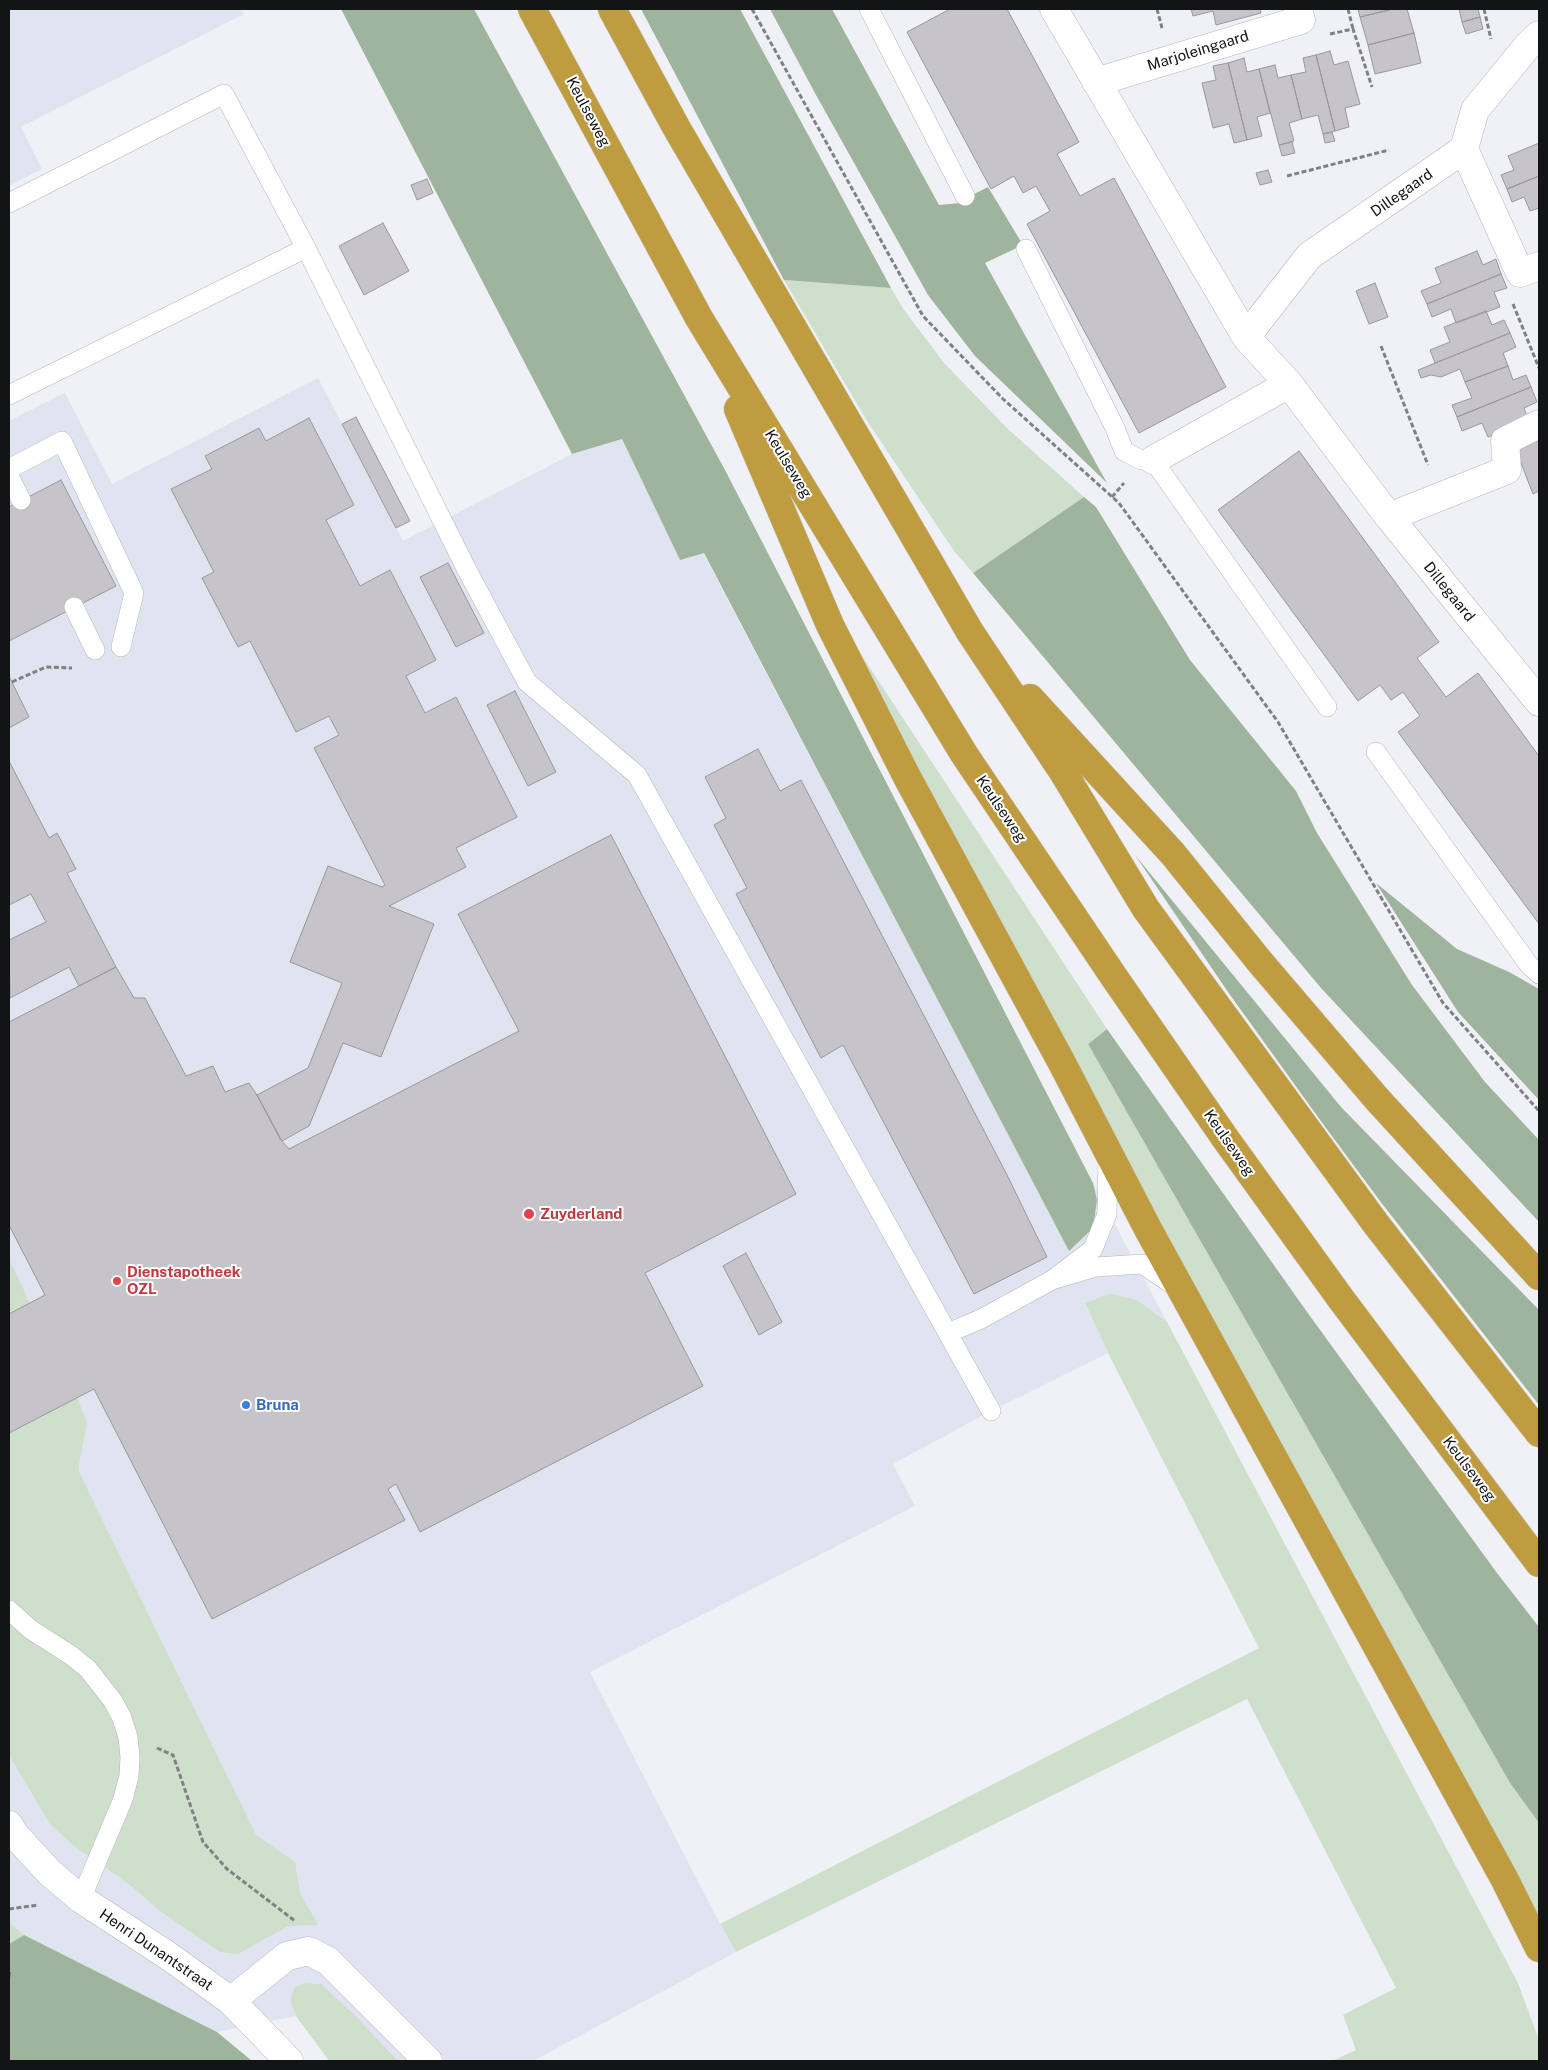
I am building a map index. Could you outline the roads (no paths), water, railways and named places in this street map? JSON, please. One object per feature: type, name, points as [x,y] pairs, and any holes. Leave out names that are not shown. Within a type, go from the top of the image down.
[{"type":"highway","name":"Keulseweg","points":[[532,9],[699,318],[964,754],[1225,1138],[1330,1283],[1539,1563]]},
{"type":"highway","points":[[612,9],[681,136],[970,632],[1063,772],[1146,909],[1376,1224],[1539,1433]]},
{"type":"highway","points":[[699,318],[830,626],[907,777],[1182,1292],[1500,1871],[1539,1948]]},
{"type":"highway","points":[[970,632],[1173,854],[1260,962],[1371,1092],[1539,1276]]},
{"type":"street","name":"Dillegaard","points":[[1054,9],[1246,337],[1289,384],[1389,517],[1539,702]]},
{"type":"street","name":"Marjoleingaard","points":[[1096,82],[1299,14]]},
{"type":"street","points":[[1530,270],[1464,149],[1475,110],[1530,43],[1539,35]]},
{"type":"street","name":"Dillegaard","points":[[1246,337],[1309,256],[1464,149]]},
{"type":"street","points":[[1153,460],[1289,384]]},
{"type":"street","points":[[1389,517],[1507,470],[1505,440],[1539,424]]},
{"type":"street","name":"Henri Dunantstraat","points":[[9,1825],[16,1836],[50,1873],[81,1899],[167,1955],[231,2001],[289,2061]]},
{"type":"street","points":[[231,2001],[287,1956],[309,1950],[328,1961],[428,2061]]},
{"type":"lane","points":[[869,9],[965,196]]},
{"type":"lane","points":[[9,203],[224,94],[306,248],[468,572],[527,682],[637,775],[991,1411]]},
{"type":"lane","points":[[9,395],[306,248]]},
{"type":"lane","points":[[1026,249],[1115,428],[1124,451],[1141,460],[1153,460],[1327,707]]},
{"type":"lane","points":[[9,469],[62,441],[134,593],[121,647]]},
{"type":"lane","points":[[9,476],[21,500]]},
{"type":"lane","points":[[74,607],[95,650]]},
{"type":"lane","points":[[1376,752],[1529,965],[1539,974]]},
{"type":"lane","points":[[948,1333],[981,1319],[1052,1280],[1093,1249],[1107,1214],[1108,1151]]},
{"type":"lane","points":[[1052,1280],[1096,1267],[1142,1264],[1182,1292]]},
{"type":"lane","points":[[9,1610],[30,1629],[72,1656],[88,1669],[113,1701],[122,1718],[128,1737],[130,1756],[123,1799],[81,1899]]},
{"type":"place","name":"Zuyderland","points":[[529,1214]]},
{"type":"place","name":"Dienstapotheek OZL","points":[[117,1281]]},
{"type":"place","name":"Bruna","points":[[246,1405]]}]
